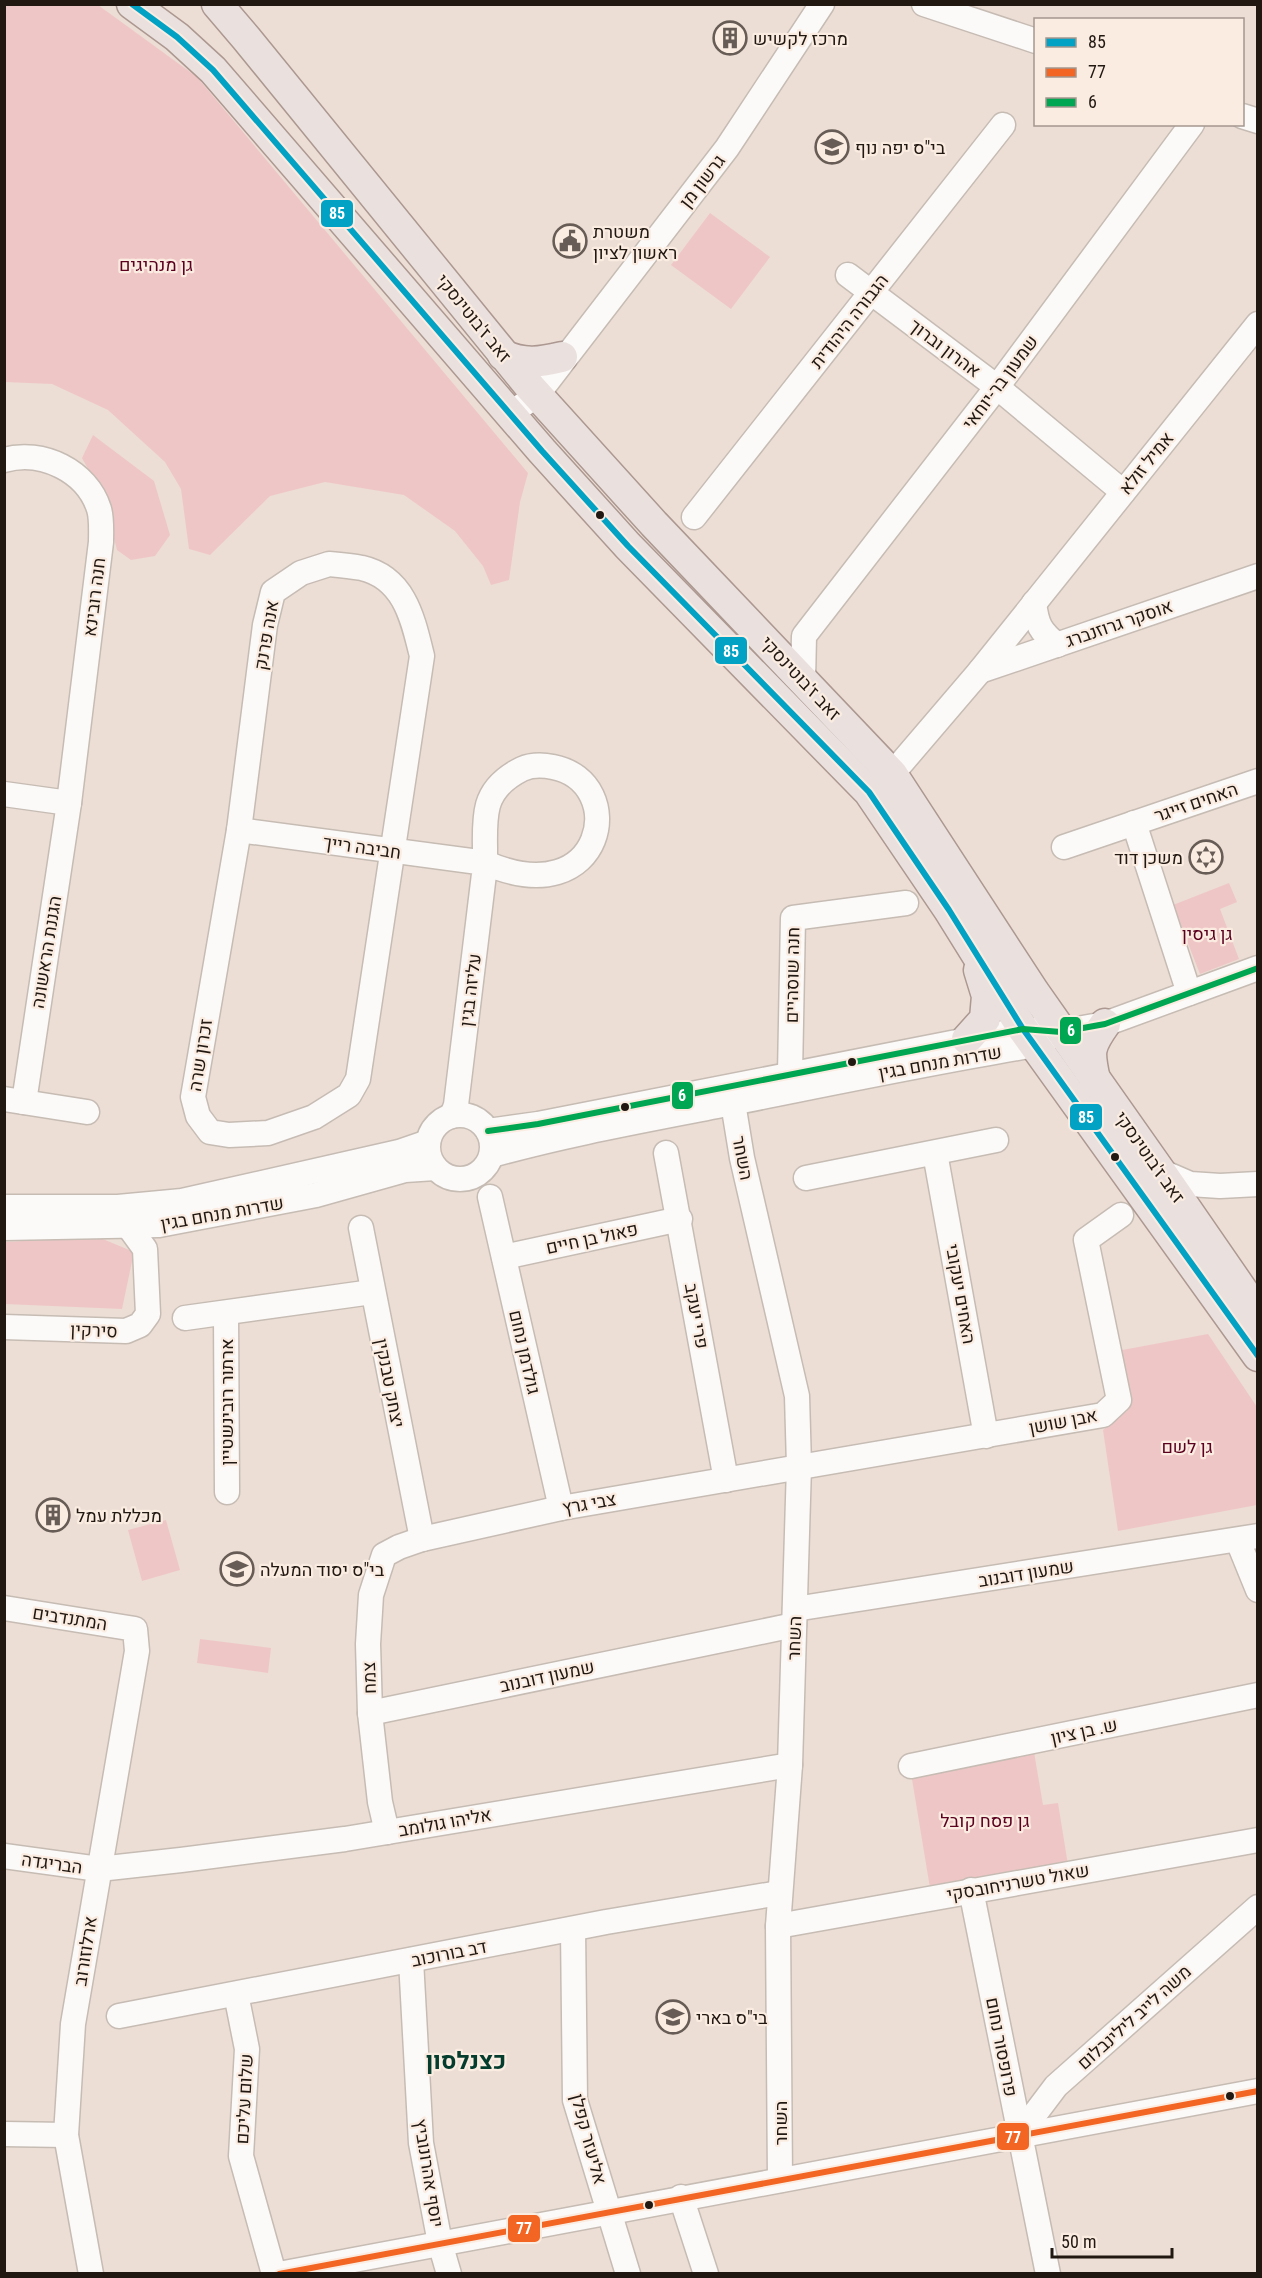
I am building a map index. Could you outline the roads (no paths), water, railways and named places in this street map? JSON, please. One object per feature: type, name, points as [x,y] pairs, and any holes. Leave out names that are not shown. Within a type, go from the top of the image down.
[{"type":"main road","name":"זאב ז'בוטינסקי","points":[[132,4],[177,37],[213,70],[510,414],[628,546],[869,792],[949,910],[970,947],[1029,1037],[1257,1356]]},
{"type":"main road","name":"זאב ז'בוטינסקי","points":[[217,4],[534,391],[645,515],[892,774],[1061,1032],[1184,1205],[1257,1313]]},
{"type":"main road","points":[[503,355],[526,363],[542,362],[565,354]]},
{"type":"main road","points":[[967,1039],[985,1019],[987,996],[970,947]]},
{"type":"main road","points":[[1095,1080],[1089,1053],[1092,1041],[1105,1024]]},
{"type":"street","name":"גרשון מן","points":[[804,32],[808,4]]},
{"type":"street","name":"גרשון מן","points":[[510,414],[534,391],[565,354],[728,148],[822,4]]},
{"type":"street","points":[[924,4],[1034,41]]},
{"type":"street","name":"הגבורה היהודית","points":[[694,517],[1003,125]]},
{"type":"street","name":"שמעון בר-יוחאי","points":[[804,636],[997,387],[1191,126]]},
{"type":"street","name":"אהרון וברוך","points":[[848,275],[997,387],[1123,492]]},
{"type":"street","name":"אמיל זולא","points":[[892,774],[980,671],[1257,324]]},
{"type":"street","name":"חנה רובינא","points":[[4,460],[17,457],[58,463],[80,478],[94,497],[100,511],[101,542],[69,803]]},
{"type":"street","name":"אנה פרנק","points":[[239,830],[265,625],[273,592],[301,573],[329,564],[364,568],[388,581],[404,598],[414,622],[422,656],[393,851]]},
{"type":"street","name":"אוסקר גרוזנברג","points":[[980,671],[1257,576]]},
{"type":"street","points":[[1034,603],[1037,620],[1043,634],[1057,645]]},
{"type":"street","points":[[763,638],[804,636],[803,680]]},
{"type":"street","name":"עליזה בגין","points":[[461,1116],[468,1104],[493,867],[486,821],[488,804],[497,787],[510,775],[526,767],[544,765],[562,769],[578,778],[595,803],[597,825],[593,842],[584,857],[571,868],[556,875],[538,876],[493,867]]},
{"type":"street","name":"האחים זייגר","points":[[1064,847],[1257,782]]},
{"type":"street","points":[[4,794],[69,803]]},
{"type":"street","name":"הגננת הראשונה","points":[[14,1101],[69,803]]},
{"type":"street","name":"האחים זייגר","points":[[1134,823],[1189,993]]},
{"type":"street","name":"חביבה רייך","points":[[239,830],[493,867]]},
{"type":"street","name":"זכרון שרה","points":[[239,830],[193,1097],[198,1116],[210,1132],[229,1135],[267,1133],[314,1117],[349,1095],[358,1079],[393,851]]},
{"type":"street","name":"חנה שוסהיים","points":[[790,1074],[793,918],[906,903]]},
{"type":"street","name":"שדרות מנחם בגין","points":[[492,1155],[546,1140],[925,1064],[1029,1037],[1105,1024],[1257,968]]},
{"type":"street","name":"שדרות מנחם בגין","points":[[488,1131],[538,1124],[967,1039],[1029,1037]]},
{"type":"street","points":[[14,1101],[87,1112]]},
{"type":"street","name":"השחר","points":[[733,1103],[742,1158],[798,1396],[790,1765],[778,1926],[780,2180]]},
{"type":"street","points":[[461,1116],[483,1124],[488,1131],[492,1138],[492,1155],[486,1168],[470,1178],[451,1178],[435,1168],[430,1160],[428,1142],[436,1125],[461,1116]]},
{"type":"street","points":[[806,1178],[996,1140]]},
{"type":"street","name":"שדרות מנחם בגין","points":[[4,1207],[118,1207],[182,1201],[399,1152],[428,1142]]},
{"type":"street","name":"פרי יעקב","points":[[666,1153],[680,1219],[726,1480]]},
{"type":"street","name":"האחים יעקובי","points":[[935,1153],[986,1436]]},
{"type":"street","name":"שדרות מנחם בגין","points":[[4,1228],[159,1225],[316,1195],[405,1170],[435,1168]]},
{"type":"street","points":[[1160,1171],[1191,1184],[1220,1186],[1257,1184]]},
{"type":"street","points":[[1171,1234],[1172,1220],[1184,1205],[1200,1194],[1220,1186]]},
{"type":"street","name":"גולדמן נחום","points":[[490,1197],[561,1508]]},
{"type":"street","name":"אבן שושן","points":[[798,1466],[1103,1415],[1119,1400],[1086,1240],[1121,1215]]},
{"type":"street","name":"פאול בן חיים","points":[[504,1257],[680,1219]]},
{"type":"street","points":[[129,1227],[145,1249],[159,1225]]},
{"type":"street","name":"יצחק טבנקין","points":[[361,1228],[422,1539]]},
{"type":"street","name":"סירקין","points":[[4,1327],[126,1331],[140,1325],[148,1314],[145,1249]]},
{"type":"street","points":[[185,1318],[347,1296],[360,1299],[370,1306],[374,1303]]},
{"type":"street","name":"ארתור רובינשטיין","points":[[226,1313],[227,1491]]},
{"type":"street","name":"צבי גרץ","points":[[384,1556],[399,1547],[422,1539],[561,1508],[798,1466]]},
{"type":"street","points":[[1248,1539],[1257,1590]]},
{"type":"street","name":"שמעון דובנוב","points":[[370,1713],[795,1617],[1248,1539]]},
{"type":"street","name":"צמח","points":[[384,1556],[371,1595],[368,1644],[370,1713],[380,1802],[387,1832]]},
{"type":"street","name":"המתנדבים","points":[[4,1608],[136,1640]]},
{"type":"street","name":"ארלוזורוב","points":[[91,2274],[66,2135],[73,2024],[136,1640]]},
{"type":"street","name":"ש. בן ציון","points":[[911,1766],[1257,1695]]},
{"type":"street","name":"אליהו גולומב","points":[[99,1869],[345,1839],[790,1765]]},
{"type":"street","points":[[345,1839],[380,1802]]},
{"type":"street","name":"שאול טשרניחובסקי","points":[[778,1926],[1257,1840]]},
{"type":"street","name":"הבריגדה","points":[[4,1856],[99,1869]]},
{"type":"street","name":"פרופסור נחום","points":[[971,1890],[1048,2274]]},
{"type":"street","name":"דב בורוכוב","points":[[119,2016],[680,1908],[779,1893]]},
{"type":"street","name":"משה לייב לילינבלום","points":[[1019,2135],[1056,2086],[1257,1907]]},
{"type":"street","name":"אליעזר קפלן","points":[[573,1929],[575,2100],[628,2274]]},
{"type":"street","name":"יוסף אהרונוביץ","points":[[411,1960],[421,2143],[440,2243],[449,2274]]},
{"type":"street","name":"שלום עליכם","points":[[236,1994],[247,2049],[241,2156],[274,2274]]},
{"type":"street","points":[[1056,2086],[1050,2104],[1050,2119],[1052,2126],[1063,2127]]},
{"type":"street","points":[[279,2274],[1257,2091]]},
{"type":"street","points":[[4,2134],[66,2135]]},
{"type":"street","points":[[681,2197],[706,2274]]},
{"type":"place","name":"מרכז לקשיש","points":[[730,38]]},
{"type":"place","name":"בי\"ס יפה נוף","points":[[832,147]]},
{"type":"place","name":"משטרת ראשון לציון","points":[[570,241]]},
{"type":"place","name":"משכן דוד","points":[[1206,857]]},
{"type":"place","name":"מכללת עמל","points":[[53,1515]]},
{"type":"place","name":"בי\"ס יסוד המעלה","points":[[237,1569]]},
{"type":"place","name":"בי\"ס בארי","points":[[673,2017]]},
{"type":"district","name":"כצנלסון","points":[[466,2061]]},
{"type":"park label","name":"גן מנהיגים","points":[[156,264]]},
{"type":"park label","name":"גן גיסין","points":[[1207,933]]},
{"type":"park label","name":"גן לשם","points":[[1187,1446]]},
{"type":"park label","name":"גן פסח קובל","points":[[985,1820]]}]
